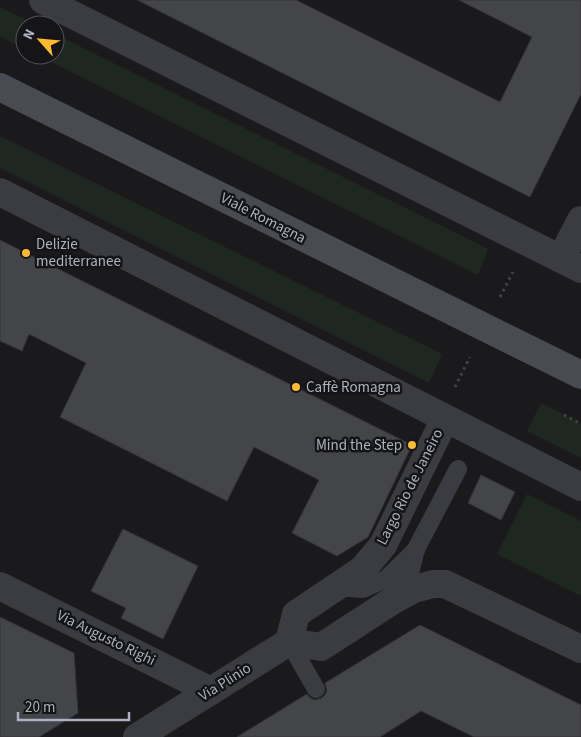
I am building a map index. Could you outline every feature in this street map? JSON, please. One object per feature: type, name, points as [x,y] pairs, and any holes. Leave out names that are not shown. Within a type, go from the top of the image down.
[{"type":"main road","name":"Viale Romagna","points":[[0,86],[581,376]]},
{"type":"street","points":[[57,3],[571,264],[581,220]]},
{"type":"street","points":[[0,192],[445,419]]},
{"type":"street","name":"Largo Rio de Janeiro","points":[[289,642],[296,614],[363,569],[383,545],[445,419],[581,487]]},
{"type":"street","points":[[289,642],[321,647],[414,589],[434,584],[445,584],[581,649]]},
{"type":"street","name":"Via Augusto Righi","points":[[0,586],[211,691]]},
{"type":"street","name":"Via Plinio","points":[[137,737],[289,642]]},
{"type":"lane","points":[[392,601],[409,577],[416,550],[458,469]]},
{"type":"lane","points":[[336,587],[363,589],[386,579],[416,550]]},
{"type":"lane","points":[[289,642],[316,689]]},
{"type":"path","points":[[564,415],[581,424]]},
{"type":"shaded area","points":[[0,7],[16,15],[15,44],[0,36]]},
{"type":"shaded area","points":[[65,39],[488,249],[478,275],[57,65],[65,65]]},
{"type":"shaded area","points":[[0,136],[442,354],[429,383],[0,168]]},
{"type":"shaded area","points":[[541,403],[581,423],[581,458],[527,431]]},
{"type":"shaded area","points":[[527,494],[581,521],[581,596],[497,554]]},
{"type":"building","points":[[137,0],[296,0],[500,102],[532,37],[459,0],[581,0],[581,94],[530,197]]},
{"type":"building","points":[[0,240],[412,445],[368,537],[337,556],[292,533],[319,480],[254,447],[227,501],[60,417],[86,363],[29,334],[22,351],[0,341]]},
{"type":"building","points":[[481,475],[515,492],[501,520],[468,503]]},
{"type":"building","points":[[123,529],[198,566],[163,639],[121,618],[126,608],[91,591]]},
{"type":"building","points":[[0,617],[74,653],[78,713],[39,737],[0,737]]},
{"type":"building","points":[[420,625],[581,705],[581,737],[474,737],[421,711],[380,737],[237,737],[307,694],[315,700],[322,698],[327,690],[325,683]]},
{"type":"place","name":"Delizie mediterranee","points":[[26,253]]},
{"type":"place","name":"Caffè Romagna","points":[[296,387]]},
{"type":"place","name":"Mind the Step","points":[[412,445]]}]
